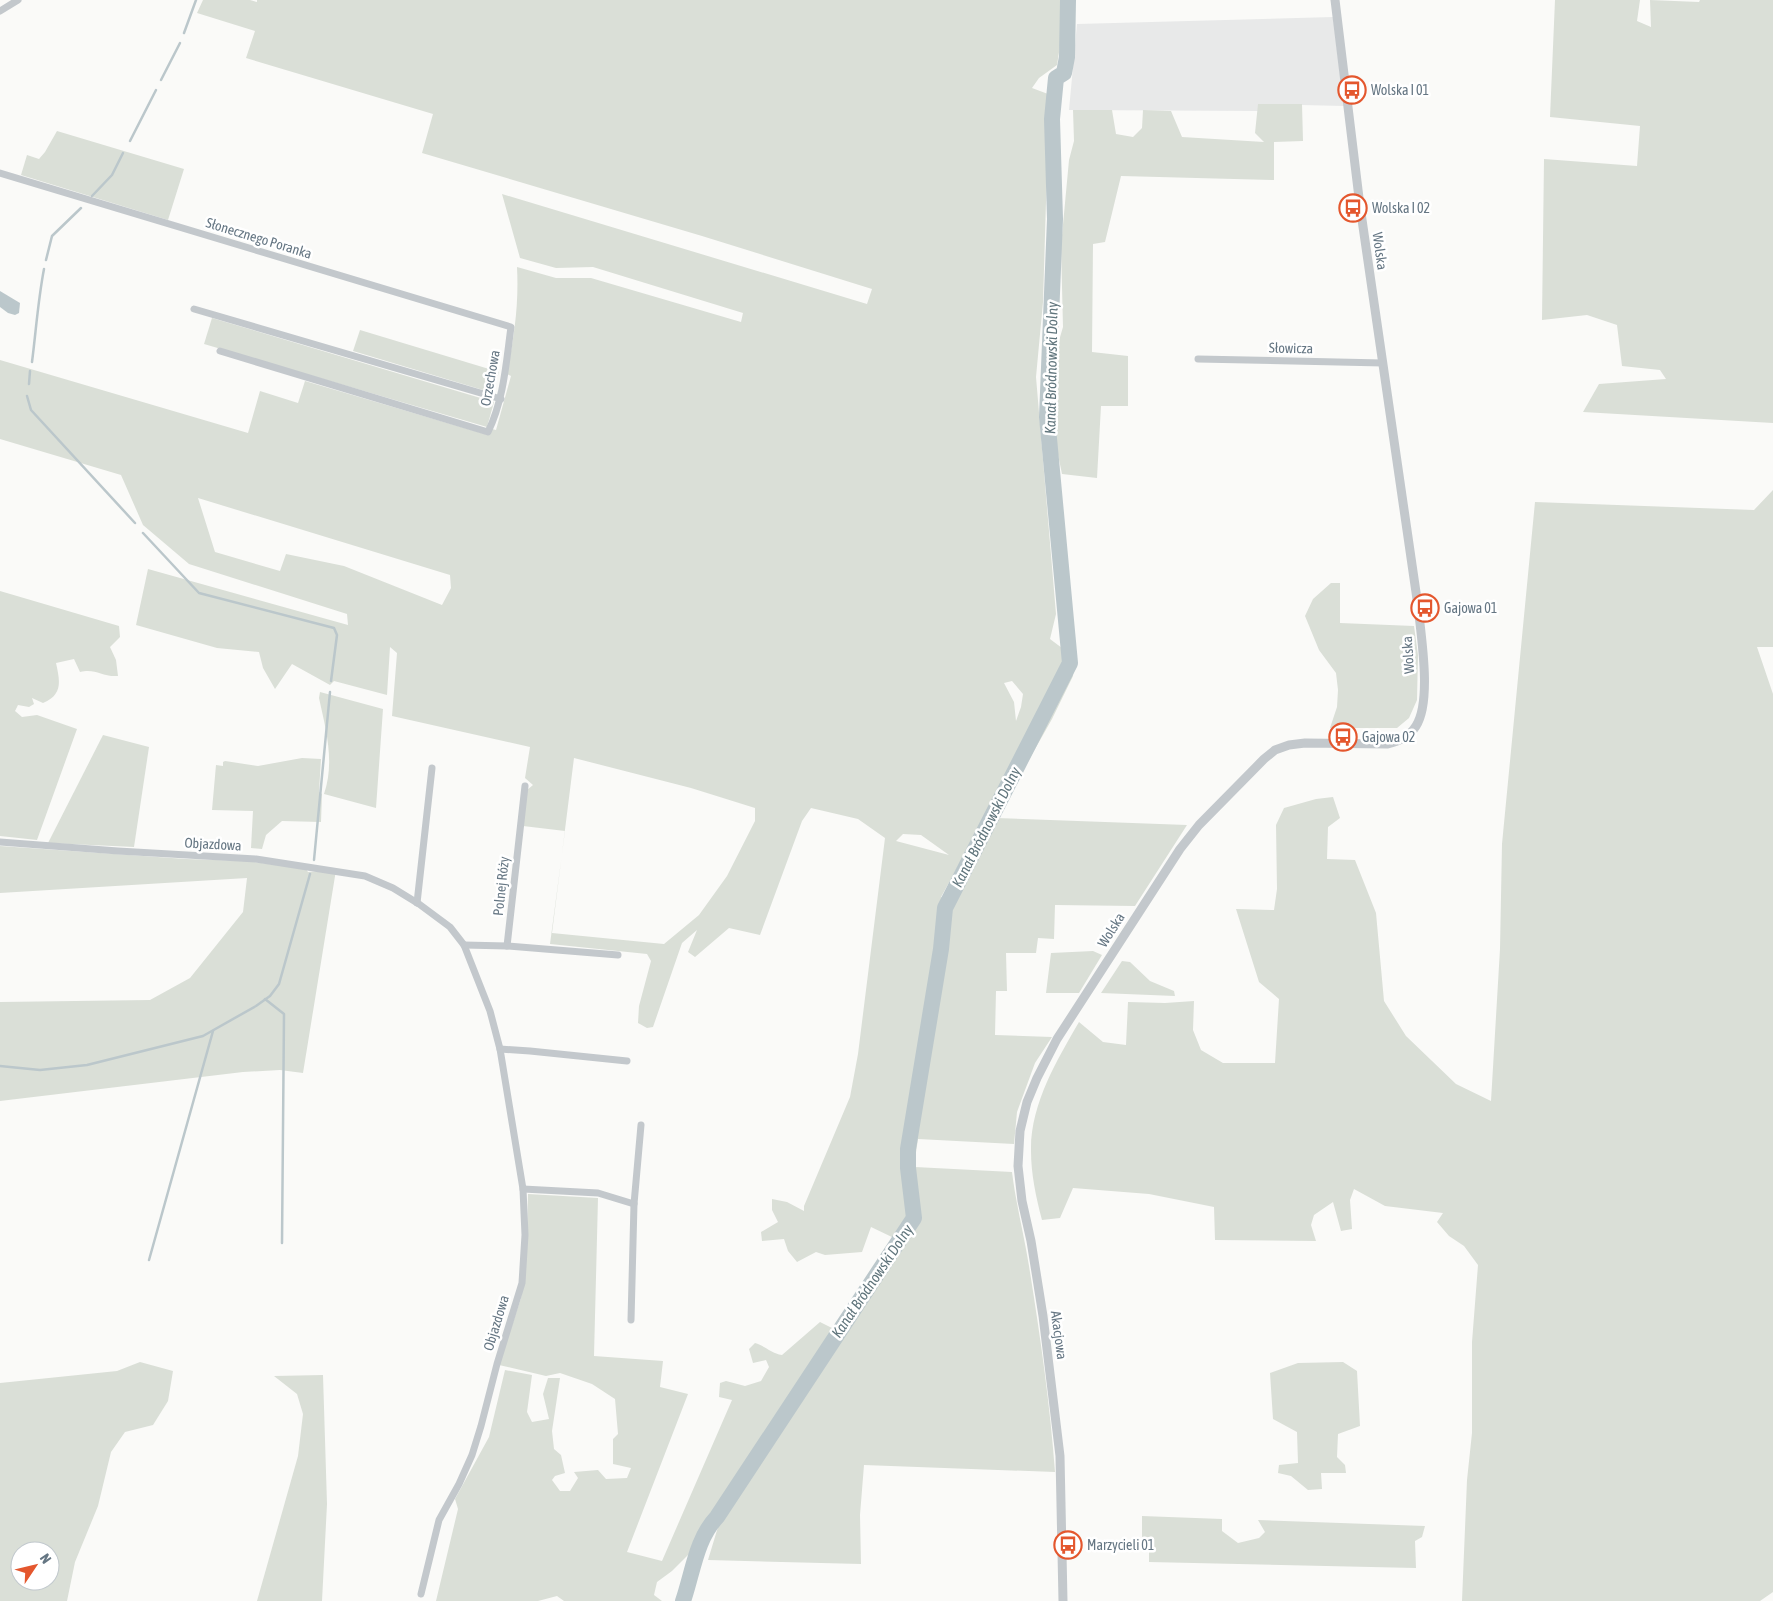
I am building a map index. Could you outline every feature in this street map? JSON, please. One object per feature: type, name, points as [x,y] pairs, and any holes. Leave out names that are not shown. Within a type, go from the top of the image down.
[{"type":"street","points":[[0,11],[18,0]]},
{"type":"street","name":"Wolska","points":[[1037,1078],[1057,1039],[1180,848],[1199,825],[1264,759],[1275,750],[1289,745],[1305,743],[1388,744],[1407,736],[1416,726],[1422,713],[1424,654],[1360,206],[1335,0]]},
{"type":"street","name":"Słonecznego Poranka","points":[[0,173],[511,327]]},
{"type":"street","points":[[194,309],[501,399]]},
{"type":"street","name":"Orzechowa","points":[[220,352],[488,432],[501,399],[511,327]]},
{"type":"street","name":"Słowicza","points":[[1198,359],[1383,363]]},
{"type":"street","points":[[417,903],[432,768]]},
{"type":"street","name":"Polnej Róży","points":[[507,946],[525,786]]},
{"type":"street","name":"Objazdowa","points":[[0,842],[118,851],[256,858],[366,876],[393,888],[417,903],[450,927],[464,945],[490,1011],[500,1049],[523,1189],[525,1235],[522,1283],[496,1364],[472,1455],[459,1484],[439,1520],[421,1594]]},
{"type":"street","points":[[464,945],[507,946],[618,955]]},
{"type":"street","points":[[500,1049],[627,1061]]},
{"type":"street","name":"Akacjowa","points":[[1037,1078],[1020,1131],[1018,1166],[1022,1201],[1031,1241],[1043,1316],[1058,1430],[1063,1601]]},
{"type":"street","points":[[631,1320],[634,1204],[640,1125]]},
{"type":"street","points":[[523,1189],[598,1193],[634,1204]]},
{"type":"shaded area","points":[[203,0],[250,0],[257,2],[257,0],[1063,0],[1063,27],[1057,65],[1039,78],[1032,88],[1048,94],[1045,135],[1047,169],[1043,302],[1036,377],[1056,614],[1050,639],[1062,648],[1075,652],[1073,676],[1052,719],[996,818],[1187,825],[1135,906],[1055,905],[1054,939],[1038,938],[1036,953],[1006,953],[1007,991],[996,991],[995,1035],[1052,1037],[1035,1063],[1017,1112],[1014,1144],[918,1139],[915,1159],[915,1167],[1012,1172],[1041,1343],[1055,1472],[864,1465],[860,1515],[861,1564],[708,1560],[718,1527],[729,1511],[716,1506],[693,1550],[672,1571],[657,1582],[654,1595],[662,1601],[564,1601],[557,1596],[538,1601],[436,1601],[458,1509],[455,1499],[489,1437],[505,1370],[532,1375],[527,1412],[532,1422],[549,1419],[543,1394],[548,1378],[560,1378],[552,1431],[554,1449],[561,1455],[565,1473],[555,1476],[552,1480],[560,1491],[570,1491],[578,1478],[574,1472],[598,1470],[606,1479],[627,1478],[631,1468],[613,1464],[613,1439],[618,1434],[615,1399],[592,1384],[560,1373],[546,1376],[499,1365],[521,1298],[527,1241],[528,1194],[598,1198],[594,1356],[663,1361],[660,1387],[688,1394],[627,1552],[662,1561],[732,1400],[719,1397],[720,1383],[726,1381],[745,1386],[761,1381],[769,1367],[766,1360],[753,1363],[749,1349],[755,1343],[782,1355],[820,1322],[834,1329],[894,1238],[871,1227],[862,1252],[825,1255],[816,1252],[797,1262],[788,1251],[784,1239],[762,1241],[761,1232],[778,1222],[772,1210],[772,1199],[787,1202],[804,1211],[804,1206],[850,1097],[858,1054],[885,838],[858,819],[811,808],[802,821],[760,935],[729,928],[695,957],[688,952],[697,930],[682,943],[653,1027],[647,1028],[638,1023],[639,1006],[651,961],[647,954],[550,944],[562,856],[552,933],[664,944],[699,915],[727,876],[755,821],[755,808],[691,788],[574,758],[565,831],[523,826],[527,790],[533,785],[525,778],[530,747],[392,716],[397,653],[390,647],[387,695],[334,681],[330,685],[292,664],[275,689],[263,668],[259,652],[217,648],[136,625],[148,569],[348,625],[347,614],[189,564],[143,525],[121,475],[0,439],[0,360],[248,433],[260,391],[298,403],[305,381],[488,435],[492,429],[496,430],[511,376],[507,374],[515,321],[517,267],[556,278],[591,278],[741,322],[743,313],[593,267],[556,268],[520,258],[502,194],[867,304],[872,289],[702,236],[422,153],[433,114],[246,58],[255,31],[197,13]],"holes":[[[198,498],[450,575],[451,588],[442,605],[344,566],[286,554],[280,571],[215,552]],[[1012,681],[1023,694],[1016,721],[1014,702],[1004,683]],[[985,817],[995,819],[953,902],[941,897]],[[903,834],[921,835],[949,855],[896,841]]]},
{"type":"shaded area","points":[[1555,0],[1640,0],[1637,21],[1651,27],[1650,0],[1699,2],[1700,0],[1773,0],[1773,423],[1583,412],[1599,384],[1666,379],[1660,370],[1622,366],[1617,325],[1587,315],[1542,320],[1544,159],[1637,166],[1640,126],[1550,117]]},
{"type":"shaded area","points":[[1333,17],[1344,106],[1259,104],[1259,111],[1069,110],[1077,24]]},
{"type":"shaded area","points":[[1258,104],[1302,104],[1303,141],[1274,142],[1274,180],[1121,176],[1105,242],[1093,244],[1092,352],[1128,356],[1128,406],[1101,406],[1097,478],[1062,474],[1056,445],[1054,377],[1058,344],[1063,327],[1061,246],[1069,160],[1074,141],[1073,110],[1112,110],[1116,134],[1133,137],[1142,128],[1143,110],[1171,111],[1182,137],[1264,142],[1255,133]]},
{"type":"shaded area","points":[[57,131],[184,169],[168,220],[21,175],[27,155],[39,159]]},
{"type":"shaded area","points":[[0,291],[20,303],[19,313],[15,315],[8,313],[0,307]]},
{"type":"shaded area","points":[[212,318],[494,402],[487,427],[204,344]]},
{"type":"shaded area","points":[[360,330],[499,372],[493,393],[353,351]]},
{"type":"shaded area","points":[[1773,490],[1773,647],[1757,647],[1773,694],[1773,1592],[1760,1601],[1462,1601],[1467,1480],[1472,1433],[1472,1342],[1478,1265],[1464,1246],[1449,1236],[1437,1222],[1443,1213],[1385,1206],[1354,1189],[1350,1200],[1352,1229],[1341,1231],[1333,1202],[1314,1215],[1311,1225],[1316,1241],[1215,1240],[1214,1207],[1149,1194],[1073,1188],[1060,1218],[1042,1220],[1034,1186],[1031,1160],[1035,1117],[1046,1084],[1079,1022],[1103,1042],[1126,1045],[1128,1002],[1165,1003],[1194,1001],[1193,1030],[1201,1050],[1223,1063],[1275,1063],[1279,999],[1259,982],[1236,909],[1274,910],[1277,889],[1276,825],[1284,808],[1316,799],[1333,797],[1340,818],[1328,827],[1327,859],[1355,860],[1376,913],[1384,1001],[1406,1036],[1456,1084],[1491,1101],[1500,949],[1502,844],[1535,502],[1754,510]]},
{"type":"shaded area","points":[[1331,583],[1340,583],[1340,623],[1414,626],[1418,655],[1417,700],[1409,718],[1397,728],[1330,728],[1337,707],[1336,673],[1319,650],[1305,616],[1313,599]]},
{"type":"shaded area","points":[[0,591],[119,626],[120,637],[110,647],[116,660],[118,676],[90,671],[80,672],[74,659],[56,663],[59,681],[57,692],[54,696],[43,703],[32,698],[34,704],[29,707],[18,705],[15,711],[22,717],[37,715],[77,729],[37,840],[0,836]]},
{"type":"shaded area","points":[[320,692],[383,709],[376,808],[324,794],[329,770],[329,758],[327,734],[319,698]]},
{"type":"shaded area","points":[[103,735],[149,747],[134,847],[48,843]]},
{"type":"shaded area","points":[[302,758],[321,759],[319,792],[322,794],[321,822],[282,821],[266,835],[262,849],[251,848],[253,811],[212,810],[216,765],[223,766],[225,761],[258,766]]},
{"type":"shaded area","points":[[0,846],[186,859],[247,861],[306,869],[308,872],[336,870],[303,1073],[280,1070],[243,1072],[0,1101],[0,1002],[150,1000],[190,978],[243,912],[247,878],[0,893]]},
{"type":"shaded area","points":[[1093,951],[1102,955],[1079,993],[1046,993],[1051,953]]},
{"type":"shaded area","points":[[1122,961],[1130,962],[1150,981],[1174,991],[1175,996],[1101,993]]},
{"type":"shaded area","points":[[140,1362],[173,1371],[168,1401],[153,1425],[125,1432],[111,1452],[98,1506],[75,1562],[67,1601],[0,1601],[0,1383],[117,1371]]},
{"type":"shaded area","points":[[1343,1362],[1357,1371],[1360,1426],[1338,1434],[1337,1457],[1345,1465],[1346,1473],[1321,1473],[1322,1489],[1308,1490],[1291,1476],[1278,1473],[1279,1465],[1298,1463],[1297,1432],[1273,1419],[1270,1373],[1298,1363]]},
{"type":"shaded area","points":[[323,1375],[327,1504],[322,1601],[257,1601],[298,1456],[303,1414],[297,1394],[274,1376]]},
{"type":"shaded area","points":[[1142,1516],[1222,1519],[1222,1531],[1238,1543],[1259,1538],[1265,1532],[1258,1520],[1425,1526],[1422,1537],[1415,1541],[1416,1568],[1149,1562],[1149,1541],[1142,1541]]},
{"type":"waterway","points":[[184,33],[196,0]]},
{"type":"waterway","name":"Kanał Bródnowski Dolny","points":[[683,1601],[704,1535],[914,1218],[908,1168],[908,1149],[941,949],[945,908],[1070,663],[1047,417],[1055,219],[1052,119],[1056,78],[1064,73],[1067,57],[1068,0]]},
{"type":"waterway","points":[[161,80],[180,43]]},
{"type":"waterway","points":[[130,141],[156,90]]},
{"type":"waterway","points":[[92,196],[112,175],[123,153]]},
{"type":"waterway","points":[[46,260],[52,236],[81,208]]},
{"type":"waterway","points":[[32,362],[44,269]]},
{"type":"waterway","points":[[29,384],[30,371]]},
{"type":"waterway","points":[[27,396],[31,410],[135,523]]},
{"type":"waterway","points":[[143,533],[199,593],[334,628],[337,635],[331,681]]},
{"type":"waterway","points":[[314,860],[330,692]]},
{"type":"waterway","points":[[0,1066],[40,1070],[87,1065],[203,1036],[256,1006],[270,996],[279,984],[310,874]]},
{"type":"waterway","points":[[265,999],[284,1014],[282,1243]]},
{"type":"waterway","points":[[149,1260],[213,1031]]},
{"type":"place","name":"Wolska I 01","points":[[1352,90]]},
{"type":"place","name":"Wolska I 02","points":[[1353,208]]},
{"type":"place","name":"Gajowa 01","points":[[1425,608]]},
{"type":"place","name":"Gajowa 02","points":[[1343,737]]},
{"type":"place","name":"Marzycieli 01","points":[[1068,1545]]}]
